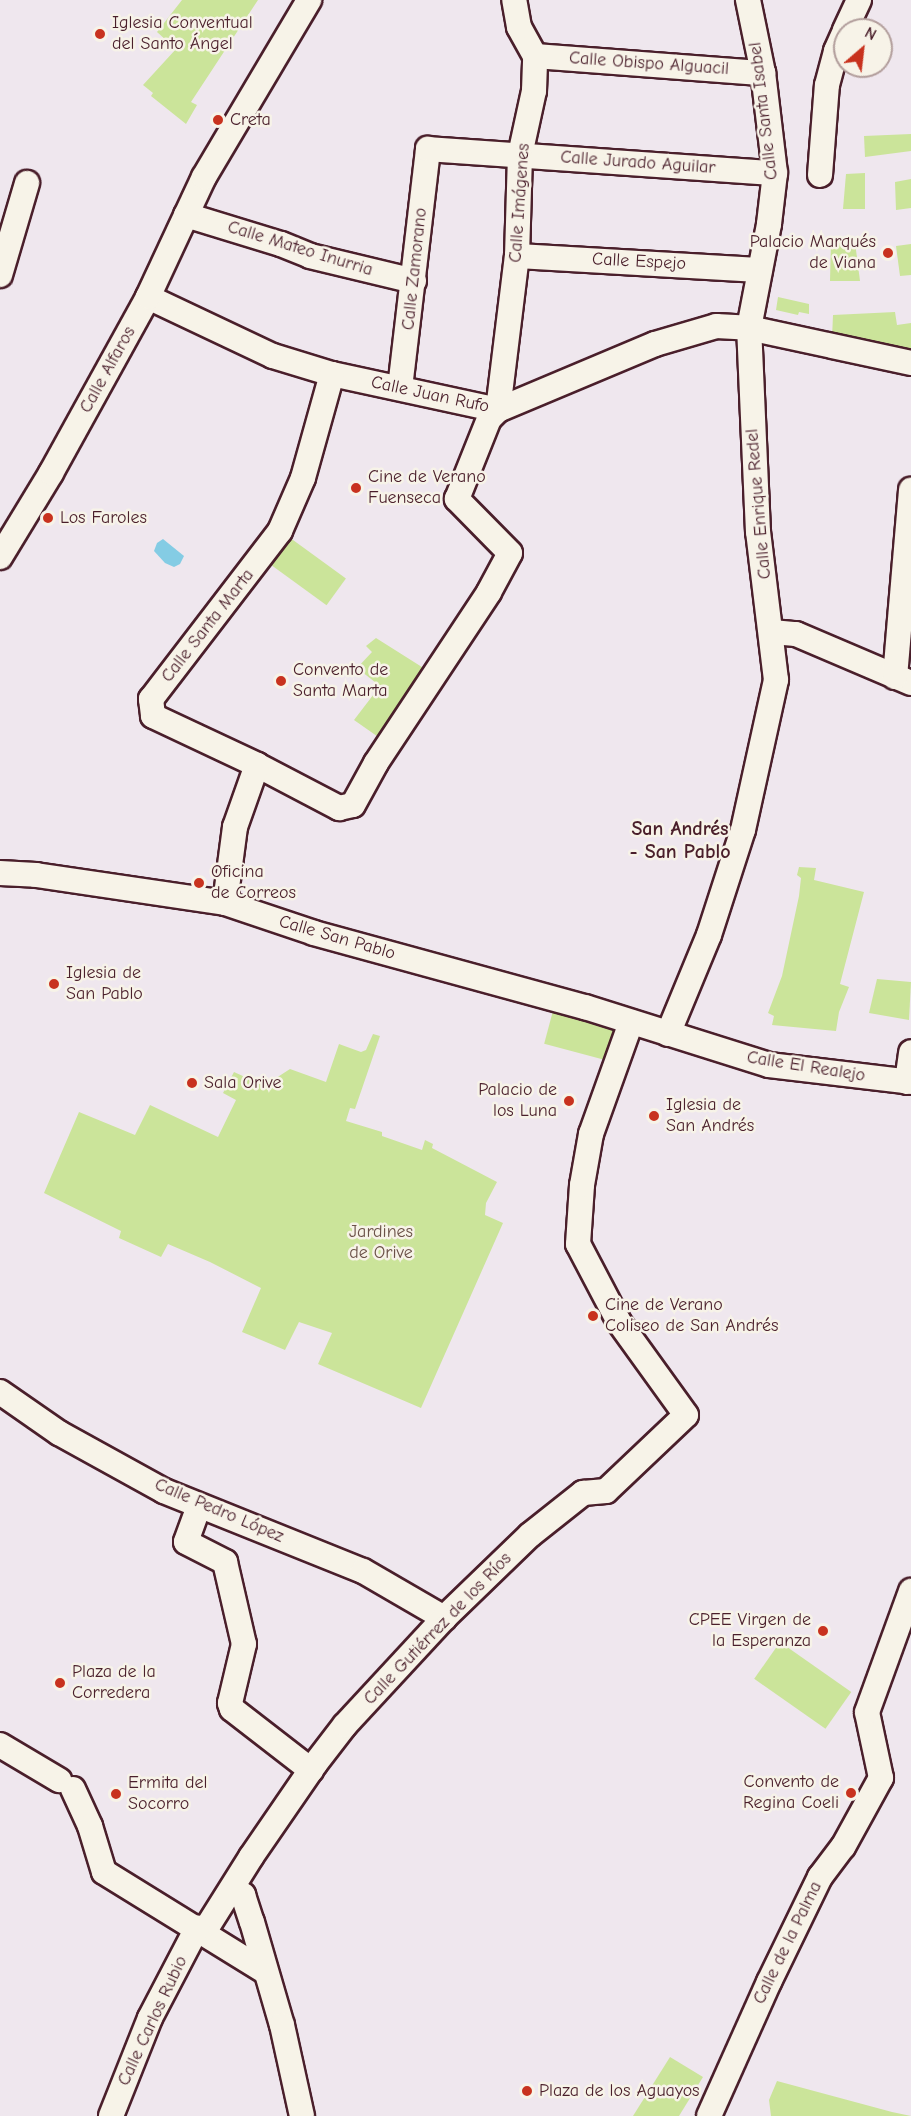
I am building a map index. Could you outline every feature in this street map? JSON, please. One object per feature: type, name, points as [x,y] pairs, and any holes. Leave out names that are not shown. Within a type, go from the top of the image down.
[{"type":"street","name":"Calle Alfaros","points":[[0,557],[51,473],[148,297],[204,177],[309,0]]},
{"type":"street","points":[[514,0],[519,27],[535,56]]},
{"type":"street","name":"Calle Santa Isabel","points":[[747,0],[764,73],[776,173],[749,328]]},
{"type":"street","points":[[851,18],[859,0]]},
{"type":"street","name":"Calle Obispo Alguacil","points":[[535,56],[764,73]]},
{"type":"street","name":"Calle Imágenes","points":[[498,410],[517,256],[520,155],[534,91],[535,56]]},
{"type":"street","points":[[820,175],[827,85],[833,62]]},
{"type":"street","name":"Calle Jurado Aguilar","points":[[428,149],[776,173]]},
{"type":"street","name":"Calle Zamorano","points":[[400,388],[428,149]]},
{"type":"street","points":[[0,275],[6,239],[27,183]]},
{"type":"street","name":"Calle Mateo Inurria","points":[[186,215],[310,256],[414,281]]},
{"type":"street","name":"Calle Espejo","points":[[517,256],[760,270]]},
{"type":"street","name":"Calle Juan Rufo","points":[[148,297],[273,356],[332,374],[498,410],[656,344],[716,326],[749,328],[911,363]]},
{"type":"street","name":"Calle Enrique Redel","points":[[668,1034],[709,935],[743,830],[776,680],[772,632],[758,532],[749,328]]},
{"type":"street","name":"Calle Santa Marta","points":[[332,374],[293,506],[280,531],[151,699],[153,716],[339,808],[353,805],[376,763],[489,592],[510,553],[457,499],[489,419],[498,410]]},
{"type":"street","points":[[772,632],[796,634],[903,680],[911,490]]},
{"type":"street","points":[[225,903],[235,826],[256,765]]},
{"type":"street","name":"Calle San Pablo","points":[[0,873],[36,875],[225,903],[314,933],[558,999],[668,1034]]},
{"type":"street","name":"Calle Gutiérrez de los Ríos","points":[[232,1889],[311,1770],[345,1725],[444,1618],[530,1535],[583,1493],[606,1491],[686,1415],[619,1322],[578,1244],[582,1185],[591,1134],[631,1022]]},
{"type":"street","name":"Calle El Realejo","points":[[668,1034],[769,1065],[909,1082]]},
{"type":"street","points":[[909,1082],[911,1052]]},
{"type":"street","name":"Calle Pedro López","points":[[0,1392],[59,1433],[164,1491],[363,1571],[444,1618]]},
{"type":"street","points":[[199,1506],[186,1542],[225,1562],[244,1644],[230,1703],[232,1709],[311,1770]]},
{"type":"street","name":"Calle de la Palma","points":[[710,2116],[769,1982],[820,1877],[843,1847],[881,1778],[867,1712],[911,1591]]},
{"type":"street","points":[[0,1744],[66,1784],[90,1826],[104,1872],[129,1885],[266,1972]]},
{"type":"street","points":[[232,1889],[243,1895],[282,2025],[302,2116]]},
{"type":"street","name":"Calle Carlos Rubio","points":[[111,2116],[150,2018],[201,1930],[232,1889]]},
{"type":"green space","points":[[182,0],[258,0],[191,102],[197,105],[186,124],[151,96],[153,93],[143,85],[176,49],[157,32]]},
{"type":"green space","points":[[911,134],[911,151],[865,157],[864,136]]},
{"type":"green space","points":[[865,173],[865,209],[843,209],[846,174]]},
{"type":"green space","points":[[911,179],[911,208],[896,210],[895,182]]},
{"type":"green space","points":[[831,241],[855,242],[860,281],[830,281]]},
{"type":"green space","points":[[911,244],[911,275],[900,276],[896,246]]},
{"type":"green space","points":[[778,297],[809,304],[809,314],[799,312],[798,315],[776,310]]},
{"type":"green space","points":[[895,312],[897,325],[911,323],[911,355],[832,338],[833,315]]},
{"type":"green space","points":[[282,532],[346,578],[327,605],[263,559]]},
{"type":"green space","points":[[376,638],[433,674],[384,741],[354,720],[380,686],[357,668],[372,652],[366,646]]},
{"type":"green space","points":[[799,867],[816,868],[814,880],[864,892],[840,984],[849,987],[839,1012],[836,1031],[772,1025],[774,1016],[768,1013],[782,976],[799,896],[801,878],[797,875]]},
{"type":"green space","points":[[877,979],[911,982],[909,1020],[869,1013]]},
{"type":"green space","points":[[554,1007],[619,1024],[609,1061],[544,1044]]},
{"type":"green space","name":"Jardines de Orive","points":[[373,1034],[380,1036],[355,1109],[350,1108],[346,1121],[382,1132],[382,1136],[422,1150],[425,1140],[433,1144],[432,1148],[497,1182],[486,1203],[485,1215],[503,1223],[421,1408],[318,1364],[332,1333],[299,1322],[285,1350],[242,1332],[261,1288],[168,1244],[161,1257],[119,1238],[121,1231],[44,1193],[79,1112],[135,1135],[150,1105],[218,1137],[236,1100],[223,1093],[234,1072],[269,1088],[273,1080],[290,1069],[326,1082],[339,1044],[361,1052],[366,1050]]},
{"type":"green space","points":[[780,1642],[851,1692],[825,1729],[754,1679]]},
{"type":"green space","points":[[670,2057],[703,2077],[679,2116],[633,2116]]},
{"type":"green space","points":[[777,2081],[911,2116],[771,2116],[769,2100]]},
{"type":"water","points":[[163,539],[184,556],[180,564],[174,567],[165,563],[154,551],[157,543]]},
{"type":"place","name":"Iglesia Conventual del Santo Ángel","points":[[100,34]]},
{"type":"place","name":"Creta","points":[[218,120]]},
{"type":"place","name":"Palacio Marqués de Viana","points":[[888,253]]},
{"type":"place","name":"Cine de Verano Fuenseca","points":[[356,488]]},
{"type":"place","name":"Los Faroles","points":[[48,518]]},
{"type":"place","name":"Convento de Santa Marta","points":[[281,681]]},
{"type":"place","name":"Oficina de Correos","points":[[199,883]]},
{"type":"place","name":"Iglesia de San Pablo","points":[[54,984]]},
{"type":"place","name":"Sala Orive","points":[[192,1083]]},
{"type":"place","name":"Palacio de los Luna","points":[[569,1101]]},
{"type":"place","name":"Iglesia de San Andrés","points":[[654,1116]]},
{"type":"place","name":"Cine de Verano Coliseo de San Andrés","points":[[593,1316]]},
{"type":"place","name":"CPEE Virgen de la Esperanza","points":[[823,1631]]},
{"type":"place","name":"Plaza de la Corredera","points":[[60,1683]]},
{"type":"place","name":"Convento de Regina Coeli","points":[[851,1793]]},
{"type":"place","name":"Ermita del Socorro","points":[[116,1794]]},
{"type":"place","name":"Plaza de los Aguayos","points":[[527,2091]]},
{"type":"district","name":"San Andrés - San Pablo","points":[[680,840]]}]
